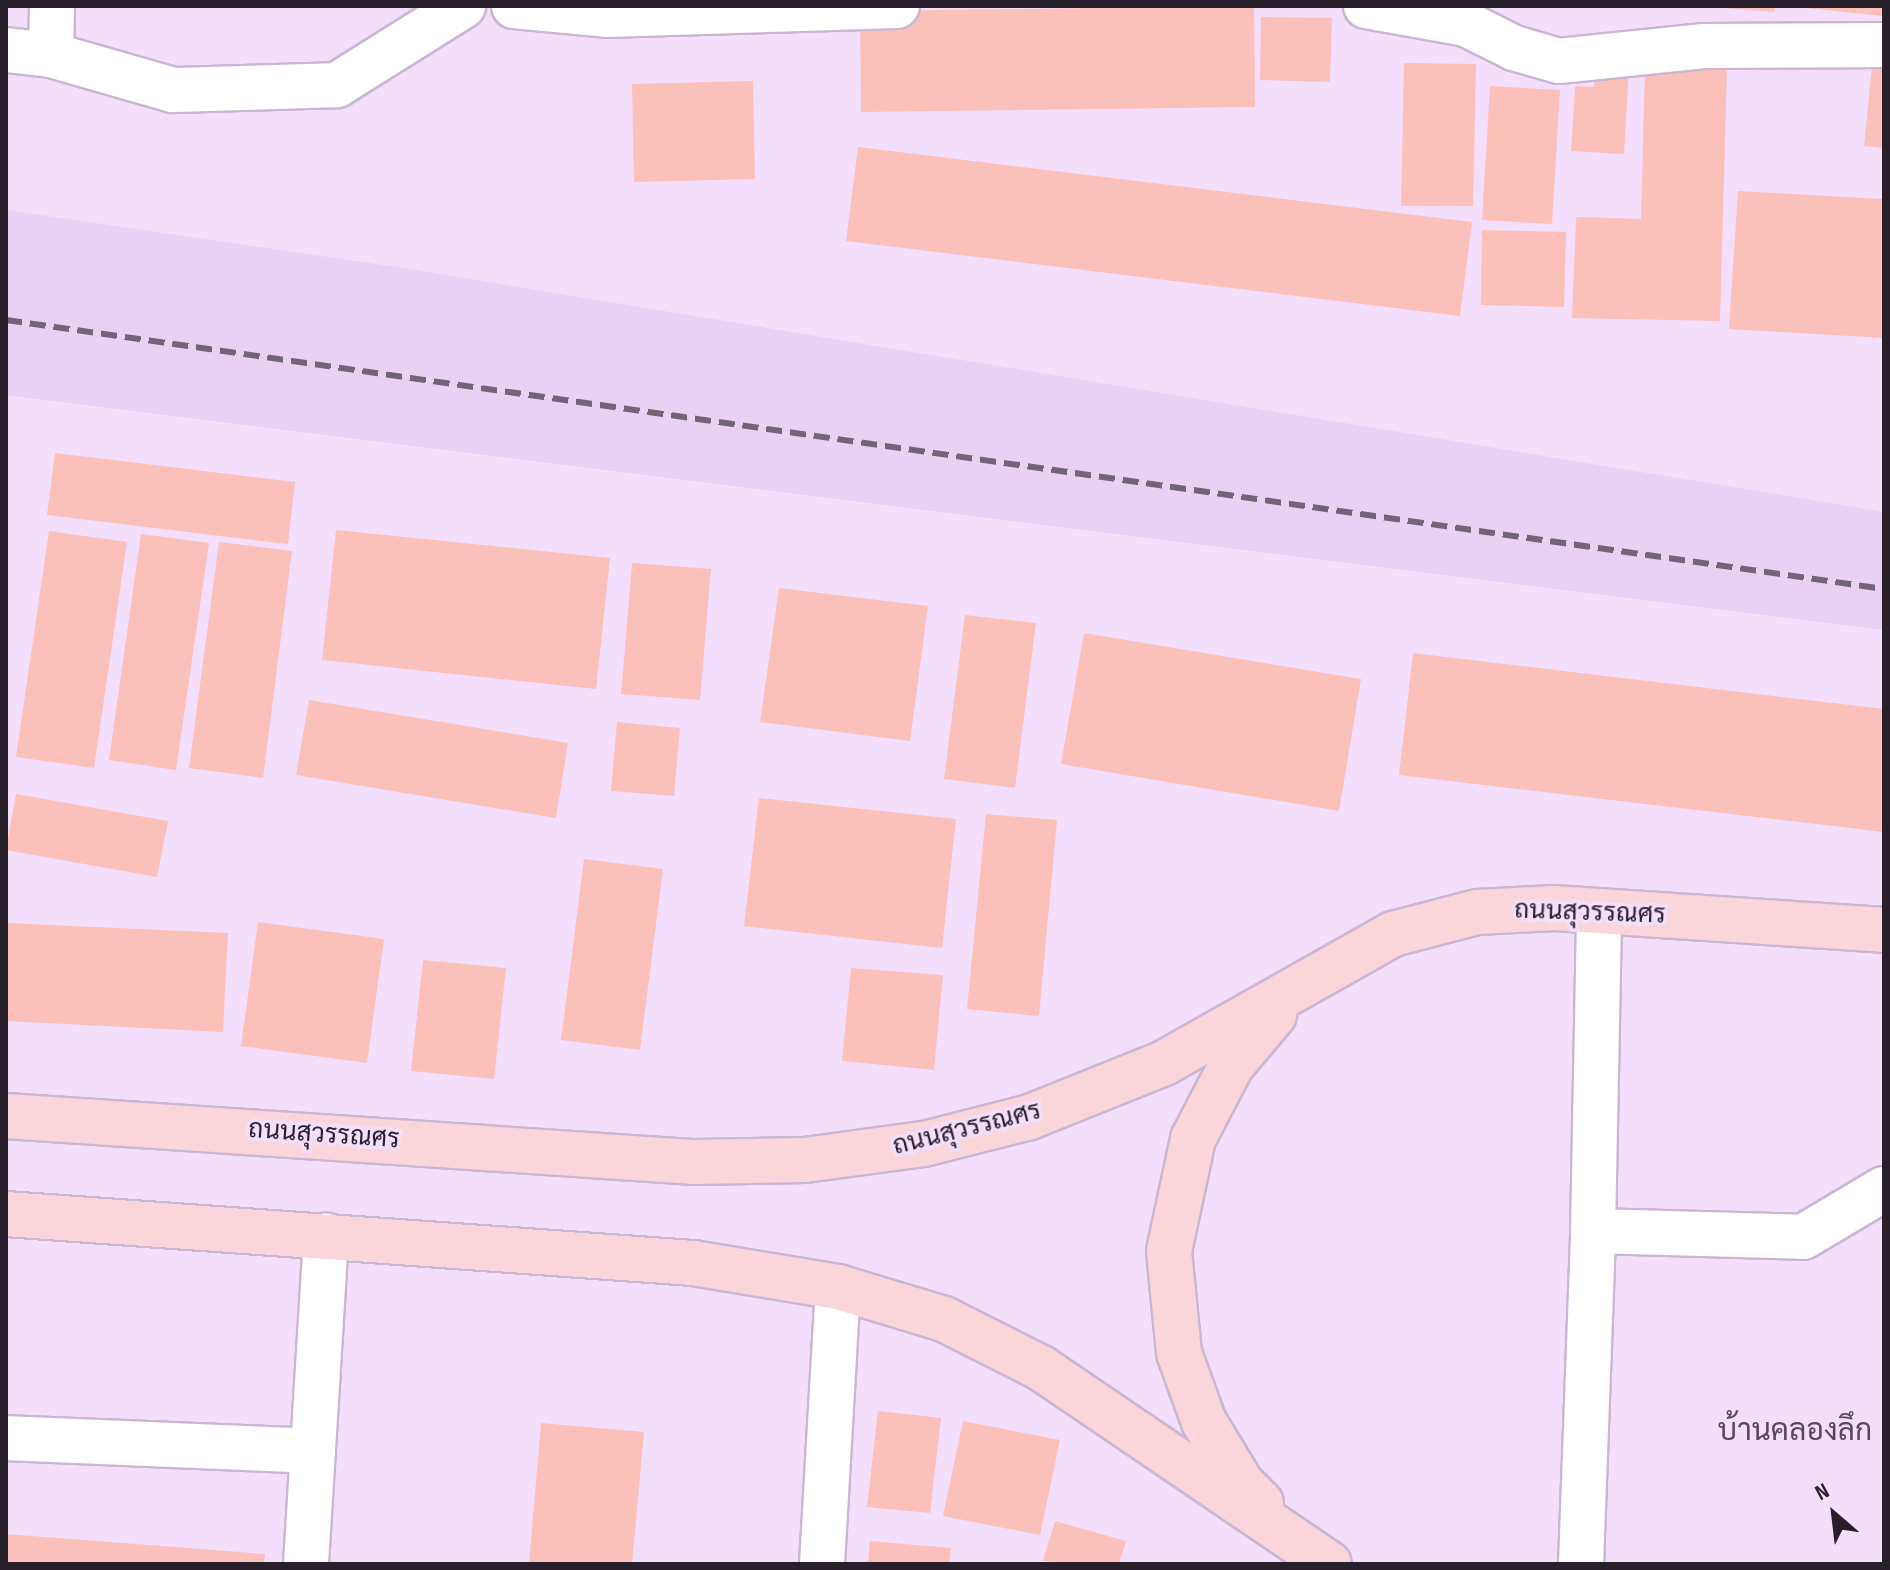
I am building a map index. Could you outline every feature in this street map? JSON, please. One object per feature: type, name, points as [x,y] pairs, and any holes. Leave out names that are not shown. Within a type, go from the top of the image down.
[{"type":"main road","name":"ถนนสุวรรณศร","points":[[6,1116],[694,1162],[805,1160],[924,1144],[1030,1117],[1164,1063],[1300,990],[1333,965],[1393,934],[1477,912],[1554,908],[1884,930]]},
{"type":"main road","points":[[1300,990],[1256,1033],[1231,1066],[1193,1139],[1169,1251],[1179,1353],[1204,1422],[1241,1483],[1318,1557]]},
{"type":"main road","points":[[6,1214],[693,1263],[838,1287],[944,1319],[1041,1368],[1318,1557]]},
{"type":"street","points":[[51,55],[52,6]]},
{"type":"street","points":[[6,50],[51,55],[173,90],[337,85],[463,6]]},
{"type":"street","points":[[514,6],[607,15],[897,6]]},
{"type":"street","points":[[1366,6],[1466,24],[1514,48],[1559,61],[1704,46],[1884,45]]},
{"type":"street","points":[[1581,1564],[1593,1231],[1599,911]]},
{"type":"street","points":[[1593,1231],[1803,1237],[1884,1189]]},
{"type":"street","points":[[306,1564],[326,1236]]},
{"type":"street","points":[[822,1564],[838,1287]]},
{"type":"street","points":[[6,1438],[313,1451]]},
{"type":"shaded area","points":[[6,210],[397,267],[1884,512],[1884,630],[6,395]]},
{"type":"building","points":[[1254,6],[1255,107],[861,112],[860,11]]},
{"type":"building","points":[[1698,6],[1774,6],[1774,12]]},
{"type":"building","points":[[1884,6],[1884,16],[1805,8]]},
{"type":"building","points":[[1261,17],[1332,18],[1330,82],[1260,80]]},
{"type":"building","points":[[1873,55],[1884,56],[1884,148],[1864,146]]},
{"type":"building","points":[[1404,63],[1476,64],[1473,206],[1401,206]]},
{"type":"building","points":[[1595,67],[1629,68],[1624,154],[1571,151],[1575,86],[1594,87]]},
{"type":"building","points":[[1645,67],[1727,69],[1720,321],[1572,318],[1576,217],[1641,219]]},
{"type":"building","points":[[753,81],[755,179],[634,182],[632,84]]},
{"type":"building","points":[[1490,86],[1560,90],[1552,224],[1482,220]]},
{"type":"building","points":[[858,147],[1472,222],[1460,316],[846,241]]},
{"type":"building","points":[[1738,191],[1884,199],[1884,338],[1729,329]]},
{"type":"building","points":[[1482,230],[1566,232],[1564,307],[1481,305]]},
{"type":"building","points":[[55,453],[295,482],[288,544],[47,515]]},
{"type":"building","points":[[336,530],[610,558],[596,689],[322,660]]},
{"type":"building","points":[[49,531],[127,542],[94,768],[16,757]]},
{"type":"building","points":[[141,534],[209,543],[176,770],[109,760]]},
{"type":"building","points":[[219,542],[292,551],[263,778],[189,768]]},
{"type":"building","points":[[632,563],[711,569],[700,700],[621,694]]},
{"type":"building","points":[[779,588],[928,606],[910,741],[760,722]]},
{"type":"building","points":[[965,615],[1036,623],[1015,788],[944,779]]},
{"type":"building","points":[[1084,633],[1361,679],[1339,811],[1061,764]]},
{"type":"building","points":[[1413,653],[1884,709],[1884,832],[1399,775]]},
{"type":"building","points":[[309,700],[568,743],[556,818],[296,775]]},
{"type":"building","points":[[617,722],[680,728],[674,796],[611,791]]},
{"type":"building","points":[[16,794],[168,821],[157,877],[6,850]]},
{"type":"building","points":[[759,798],[956,819],[942,948],[744,926]]},
{"type":"building","points":[[986,814],[1057,820],[1039,1016],[967,1009]]},
{"type":"building","points":[[584,859],[663,869],[640,1050],[561,1040]]},
{"type":"building","points":[[258,922],[384,939],[367,1063],[241,1046]]},
{"type":"building","points":[[6,923],[228,933],[223,1032],[6,1021]]},
{"type":"building","points":[[423,960],[506,968],[494,1079],[411,1071]]},
{"type":"building","points":[[851,968],[943,975],[934,1070],[842,1061]]},
{"type":"building","points":[[878,1411],[941,1418],[930,1513],[867,1507]]},
{"type":"building","points":[[963,1421],[1060,1440],[1040,1535],[943,1516]]},
{"type":"building","points":[[541,1423],[644,1432],[632,1564],[529,1564]]},
{"type":"building","points":[[1055,1521],[1126,1541],[1119,1564],[1043,1561]]},
{"type":"building","points":[[6,1534],[265,1554],[264,1564],[6,1564]]},
{"type":"building","points":[[870,1541],[951,1548],[949,1564],[868,1564]]},
{"type":"railway","points":[[6,320],[1884,589]]},
{"type":"district","name":"บ้านคลองลึก","points":[[1795,1431]]}]
